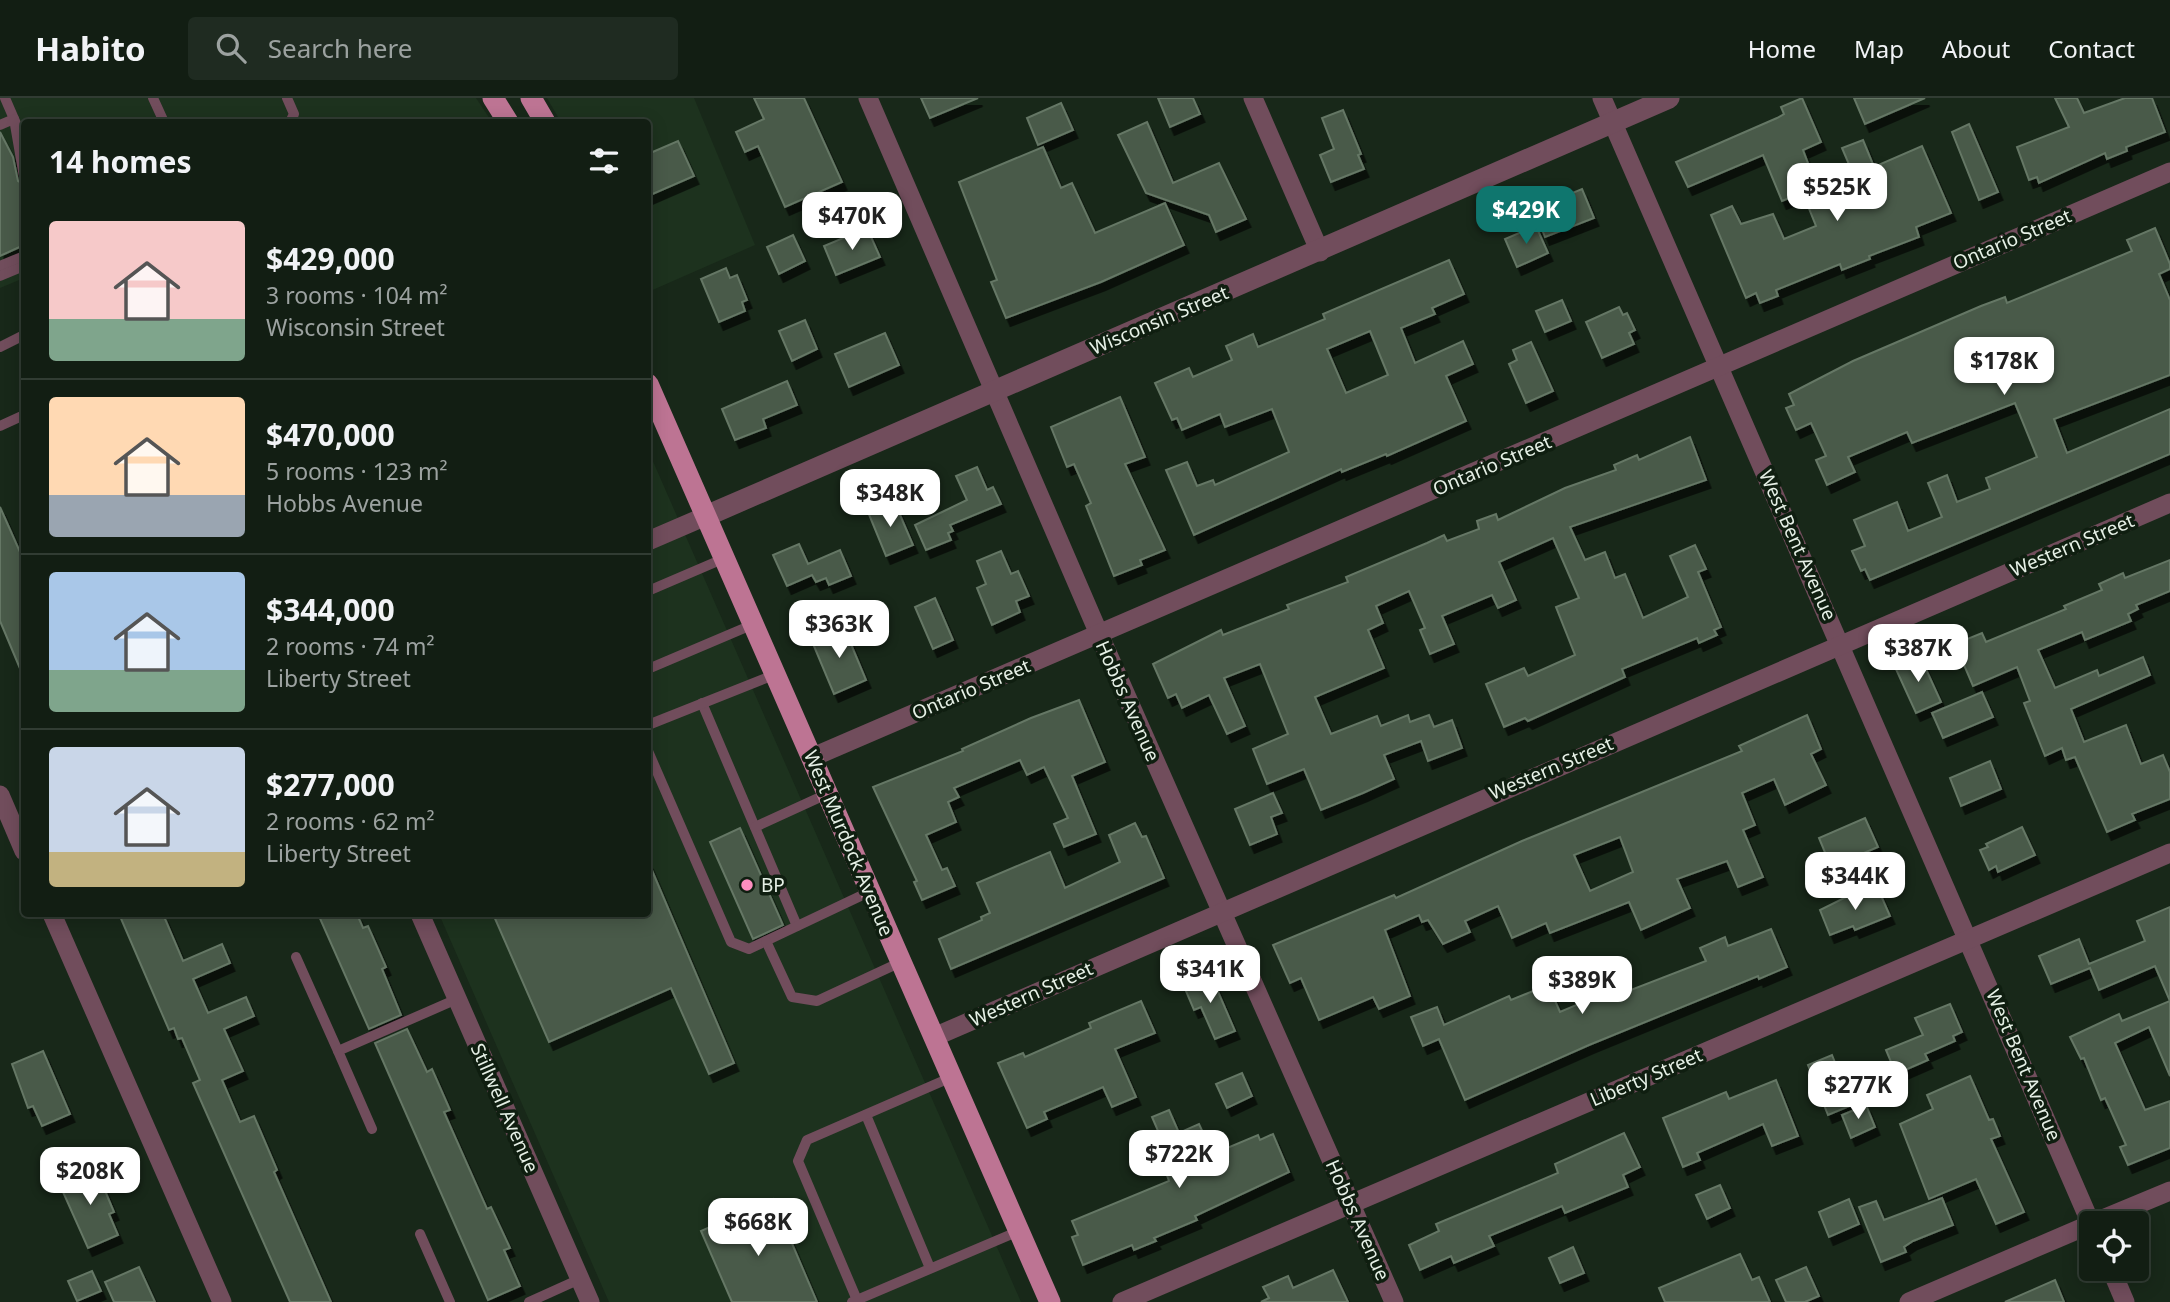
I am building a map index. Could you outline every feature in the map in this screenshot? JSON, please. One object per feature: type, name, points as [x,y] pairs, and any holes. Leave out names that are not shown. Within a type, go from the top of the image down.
[{"type":"main road","points":[[493,98],[506,119]]},
{"type":"main road","points":[[535,99],[544,119]]},
{"type":"main road","name":"West Murdock Avenue","points":[[651,391],[1050,1302]]},
{"type":"street","name":"Hobbs Avenue","points":[[868,98],[1099,634],[1394,1302]]},
{"type":"street","points":[[1253,98],[1320,252]]},
{"type":"street","name":"West Bent Avenue","points":[[1602,98],[2086,1211]]},
{"type":"street","name":"Wisconsin Street","points":[[651,540],[993,390],[1320,252],[1669,98]]},
{"type":"street","name":"Ontario Street","points":[[813,757],[2170,172]]},
{"type":"street","name":"Western Street","points":[[934,1037],[1840,643],[2170,503]]},
{"type":"street","points":[[0,796],[21,844]]},
{"type":"street","name":"Liberty Street","points":[[1122,1302],[2170,853]]},
{"type":"street","points":[[53,917],[222,1302]]},
{"type":"street","name":"Stillwell Avenue","points":[[421,917],[590,1302]]},
{"type":"street","points":[[2123,1211],[2170,1191]]},
{"type":"street","points":[[1909,1302],[2079,1230]]},
{"type":"street","points":[[2116,1281],[2125,1302]]},
{"type":"lane","points":[[5,98],[21,135]]},
{"type":"lane","points":[[153,98],[162,119]]},
{"type":"lane","points":[[287,98],[294,114],[292,119]]},
{"type":"lane","points":[[0,125],[14,119]]},
{"type":"lane","points":[[14,119],[21,160]]},
{"type":"lane","points":[[0,267],[21,257]]},
{"type":"lane","points":[[0,276],[21,267]]},
{"type":"lane","points":[[0,347],[21,336]]},
{"type":"lane","points":[[0,426],[21,416]]},
{"type":"lane","points":[[651,590],[725,558]]},
{"type":"lane","points":[[651,668],[754,624]]},
{"type":"lane","points":[[651,725],[776,674]]},
{"type":"lane","points":[[702,703],[797,926]]},
{"type":"lane","points":[[651,758],[731,942],[749,949],[869,892]]},
{"type":"lane","points":[[755,828],[829,793]]},
{"type":"lane","points":[[766,941],[792,997],[817,1000],[901,962]]},
{"type":"lane","points":[[296,957],[372,1129]]},
{"type":"lane","points":[[338,1051],[457,999]]},
{"type":"lane","points":[[952,1077],[807,1140],[798,1161],[854,1301],[1019,1231]]},
{"type":"lane","points":[[866,1115],[930,1268]]},
{"type":"lane","points":[[420,1234],[450,1302]]},
{"type":"lane","points":[[529,1302],[580,1279]]},
{"type":"shaded area","points":[[0,98],[476,98],[490,119],[21,119],[21,279],[0,288]]},
{"type":"shaded area","points":[[547,98],[694,98],[755,245],[651,291],[651,119],[559,119]]},
{"type":"shaded area","points":[[651,457],[1021,1302],[609,1302],[440,917],[651,917]]},
{"type":"building","points":[[754,98],[804,98],[842,182],[785,207],[758,146],[745,152],[736,132],[764,119]]},
{"type":"building","points":[[921,98],[978,98],[930,118]]},
{"type":"building","points":[[1158,98],[1193,98],[1200,114],[1170,127]]},
{"type":"building","points":[[1802,98],[1821,142],[1803,150],[1817,187],[1782,201],[1763,155],[1688,187],[1676,162],[1777,118],[1784,114],[1781,107]]},
{"type":"building","points":[[1854,98],[1925,98],[1865,124]]},
{"type":"building","points":[[2055,98],[2077,98],[2084,113],[2125,98],[2152,98],[2165,132],[2126,147],[2127,151],[2107,159],[2105,153],[2039,183],[2037,177],[2029,180],[2017,147],[2069,127]]},
{"type":"building","points":[[1061,103],[1073,130],[1038,145],[1027,118]]},
{"type":"building","points":[[1343,110],[1361,154],[1358,155],[1364,169],[1331,182],[1320,155],[1334,149],[1322,118]]},
{"type":"building","points":[[1147,122],[1173,183],[1219,163],[1246,219],[1216,232],[1209,215],[1146,193],[1118,135]]},
{"type":"building","points":[[1969,124],[1998,192],[1979,200],[1952,132]]},
{"type":"building","points":[[0,132],[13,157],[18,181],[21,182],[21,246],[0,256]]},
{"type":"building","points":[[1863,140],[1874,167],[1922,146],[1951,213],[1916,227],[1919,237],[1869,256],[1870,259],[1842,270],[1840,264],[1776,290],[1778,296],[1760,303],[1756,293],[1746,298],[1711,215],[1732,206],[1741,224],[1773,214],[1784,239],[1816,226],[1804,196],[1854,176],[1842,148]]},
{"type":"building","points":[[678,141],[694,176],[651,195],[651,153]]},
{"type":"building","points":[[1043,147],[1061,188],[1072,183],[1095,233],[1165,203],[1184,245],[1101,282],[1006,318],[991,282],[997,280],[959,182]]},
{"type":"building","points":[[1582,189],[1594,218],[1545,237],[1534,209]]},
{"type":"building","points":[[1536,226],[1548,253],[1517,267],[1505,239]]},
{"type":"building","points":[[867,228],[880,257],[836,275],[824,246]]},
{"type":"building","points":[[2155,228],[2170,264],[2170,269],[2159,274],[2170,300],[2170,375],[2054,419],[2067,453],[2170,409],[2170,454],[1870,580],[1865,569],[1861,571],[1852,551],[1865,546],[1854,520],[1897,502],[1908,531],[1942,517],[1928,483],[1947,475],[1957,502],[1990,489],[1986,478],[2037,457],[2015,403],[1912,443],[1907,432],[1848,457],[1855,472],[1827,485],[1816,460],[1826,456],[1811,423],[1796,430],[1786,408],[1794,405],[1789,394],[1853,361],[1981,306],[2005,297],[2007,303],[2132,251],[2127,240]]},
{"type":"building","points":[[793,235],[805,261],[779,274],[767,247]]},
{"type":"building","points":[[1449,260],[1464,294],[1432,308],[1435,314],[1401,328],[1415,363],[1463,341],[1473,364],[1446,376],[1466,421],[1387,456],[1386,454],[1342,472],[1341,469],[1194,535],[1166,470],[1187,462],[1197,486],[1213,480],[1215,485],[1289,452],[1272,409],[1225,427],[1220,414],[1182,430],[1177,418],[1172,420],[1155,383],[1189,368],[1193,377],[1232,360],[1226,346],[1253,334],[1258,347],[1325,319],[1323,314]],"holes":[[[1370,331],[1388,375],[1346,393],[1327,349]]]},
{"type":"building","points":[[726,268],[730,278],[737,275],[747,300],[742,302],[745,311],[719,322],[701,279]]},
{"type":"building","points":[[1562,300],[1571,321],[1545,332],[1536,311]]},
{"type":"building","points":[[1619,307],[1623,315],[1627,313],[1635,330],[1629,333],[1634,344],[1602,358],[1586,322]]},
{"type":"building","points":[[805,320],[817,349],[792,361],[779,331]]},
{"type":"building","points":[[885,333],[899,365],[849,387],[835,354]]},
{"type":"building","points":[[1531,342],[1553,391],[1526,403],[1509,364],[1517,360],[1513,350]]},
{"type":"building","points":[[787,381],[797,405],[763,419],[766,428],[735,440],[722,409]]},
{"type":"building","points":[[1120,397],[1145,457],[1125,464],[1165,550],[1140,560],[1142,565],[1114,576],[1086,506],[1091,503],[1074,464],[1067,467],[1051,427]]},
{"type":"building","points":[[1690,437],[1706,480],[1570,527],[1585,560],[1605,552],[1615,578],[1625,574],[1643,618],[1688,597],[1670,556],[1695,545],[1706,569],[1698,572],[1721,627],[1714,630],[1717,635],[1699,643],[1697,638],[1622,669],[1625,677],[1528,721],[1525,718],[1504,727],[1486,684],[1524,668],[1528,676],[1575,655],[1556,607],[1579,598],[1553,538],[1499,562],[1516,600],[1498,608],[1492,595],[1442,616],[1454,644],[1430,654],[1420,630],[1425,628],[1409,591],[1376,606],[1383,623],[1368,630],[1384,668],[1315,697],[1331,734],[1377,716],[1381,726],[1408,715],[1410,722],[1429,715],[1434,727],[1452,720],[1462,748],[1428,761],[1421,741],[1384,755],[1394,779],[1321,810],[1304,769],[1267,784],[1253,749],[1288,734],[1260,664],[1224,678],[1245,726],[1227,734],[1209,695],[1182,708],[1176,694],[1168,698],[1153,664],[1221,630],[1223,635],[1289,609],[1287,605],[1348,582],[1346,577],[1444,535],[1447,541],[1479,529],[1477,521],[1496,514],[1498,520],[1565,488],[1616,470],[1614,465],[1637,455],[1639,460]]},
{"type":"building","points":[[977,467],[987,490],[993,487],[1001,504],[950,525],[953,531],[948,533],[951,540],[926,550],[915,525],[967,500],[956,476]]},
{"type":"building","points":[[894,501],[913,545],[886,556],[868,512]]},
{"type":"building","points":[[0,507],[21,554],[21,671],[0,621]]},
{"type":"building","points":[[799,544],[808,564],[840,550],[851,576],[829,585],[826,578],[816,582],[812,575],[787,586],[773,555]]},
{"type":"building","points":[[1001,551],[1011,574],[1018,571],[1029,596],[1016,601],[1020,612],[992,625],[977,588],[986,584],[977,561]]},
{"type":"building","points":[[2170,560],[2170,591],[2136,605],[2138,609],[2128,614],[2131,621],[2085,640],[2082,632],[2038,650],[2055,688],[2097,670],[2099,676],[2143,657],[2150,675],[2071,709],[2084,742],[2126,725],[2141,764],[2163,755],[2170,772],[2170,799],[2132,814],[2135,820],[2107,832],[2075,757],[2066,760],[2062,748],[2045,756],[2024,703],[2030,701],[2017,667],[1973,686],[1955,644],[1982,633],[1986,642],[2066,609],[2064,606],[2102,590],[2099,584],[2123,573],[2125,578]]},
{"type":"building","points":[[935,598],[953,640],[933,649],[915,607]]},
{"type":"building","points":[[843,625],[866,680],[834,694],[811,639]]},
{"type":"building","points":[[1920,656],[1941,702],[1916,713],[1895,667]]},
{"type":"building","points":[[1982,692],[1993,717],[1943,738],[1932,713]]},
{"type":"building","points":[[1079,700],[1105,762],[1072,776],[1096,834],[1064,847],[1054,824],[1068,818],[1044,767],[1027,775],[1020,760],[954,788],[959,797],[948,802],[956,822],[926,835],[942,870],[947,868],[955,886],[922,900],[914,882],[917,881],[873,787]]},
{"type":"building","points":[[1807,715],[1821,749],[1811,754],[1826,785],[1785,805],[1774,779],[1742,793],[1755,825],[1743,830],[1763,877],[1738,887],[1727,861],[1677,879],[1690,908],[1641,930],[1629,902],[1550,933],[1546,923],[1512,938],[1498,906],[1465,921],[1470,932],[1443,944],[1428,920],[1422,922],[1419,915],[1385,930],[1410,996],[1379,1009],[1373,997],[1319,1020],[1301,978],[1290,983],[1273,945],[1394,895],[1396,898],[1522,841],[1742,751],[1739,746]],"holes":[[[1620,837],[1633,872],[1590,891],[1574,855]]]},
{"type":"building","points":[[1990,761],[2001,789],[1961,806],[1950,778]]},
{"type":"building","points":[[1273,793],[1282,813],[1271,817],[1277,834],[1250,845],[1235,809]]},
{"type":"building","points":[[1865,818],[1878,847],[1831,867],[1819,838]]},
{"type":"building","points":[[1135,823],[1142,837],[1146,836],[1164,878],[951,969],[939,939],[982,920],[981,917],[990,913],[977,883],[1050,852],[1065,888],[1120,862],[1109,835]]},
{"type":"building","points":[[2022,827],[2035,855],[1998,872],[1996,866],[1989,870],[1980,850],[1988,847],[1986,844]]},
{"type":"building","points":[[740,828],[783,925],[753,939],[710,842]]},
{"type":"building","points":[[651,868],[734,1063],[709,1074],[671,988],[549,1042],[494,917],[651,917]]},
{"type":"building","points":[[1858,891],[1861,898],[1879,891],[1890,916],[1855,930],[1853,926],[1830,935],[1820,910]]},
{"type":"building","points":[[2170,907],[2170,1001],[2155,966],[2099,990],[2090,968],[2051,984],[2039,956],[2079,939],[2089,964],[2145,941],[2137,921]]},
{"type":"building","points":[[120,917],[164,917],[183,961],[222,944],[230,963],[193,979],[208,1013],[246,997],[254,1016],[224,1029],[243,1071],[222,1080],[240,1122],[254,1116],[277,1170],[274,1172],[331,1302],[290,1302],[193,1083],[200,1080],[182,1038],[178,1039],[174,1028],[169,1030]]},
{"type":"building","points":[[319,917],[358,917],[363,928],[368,926],[386,967],[382,969],[401,1015],[369,1029]]},
{"type":"building","points":[[1771,929],[1787,967],[1759,979],[1758,976],[1589,1045],[1465,1100],[1439,1039],[1423,1046],[1411,1017],[1437,1007],[1444,1025],[1509,996],[1511,1000],[1548,985],[1560,1012],[1628,983],[1631,990],[1706,961],[1700,948],[1725,937],[1728,946]]},
{"type":"building","points":[[1210,973],[1235,1031],[1215,1039],[1201,1007],[1194,1010],[1183,984]]},
{"type":"building","points":[[1141,1001],[1155,1033],[1115,1049],[1136,1097],[1112,1107],[1103,1087],[1044,1112],[1047,1119],[1027,1128],[998,1063],[1023,1053],[1025,1057],[1091,1028],[1089,1023]]},
{"type":"building","points":[[2170,1001],[2170,1076],[2149,1027],[2115,1043],[2145,1110],[2170,1101],[2170,1148],[2128,1165],[2120,1147],[2126,1145],[2110,1109],[2105,1098],[2101,1100],[2084,1058],[2081,1059],[2070,1037],[2119,1014],[2122,1021]]},
{"type":"building","points":[[1950,1004],[1962,1032],[1953,1036],[1955,1041],[1925,1054],[1928,1060],[1896,1074],[1886,1050],[1923,1035],[1915,1018]]},
{"type":"building","points":[[407,1029],[427,1072],[432,1069],[450,1110],[444,1112],[487,1209],[491,1207],[510,1248],[504,1250],[520,1286],[488,1300],[375,1043]]},
{"type":"building","points":[[43,1051],[70,1114],[42,1126],[33,1106],[28,1108],[12,1064]]},
{"type":"building","points":[[1832,1055],[1852,1105],[1828,1115],[1808,1065]]},
{"type":"building","points":[[1242,1073],[1252,1096],[1227,1108],[1216,1084]]},
{"type":"building","points":[[1970,1076],[1989,1120],[1993,1119],[2000,1136],[1991,1139],[2024,1212],[1996,1224],[1976,1179],[1929,1199],[1900,1124],[1933,1109],[1927,1095]]},
{"type":"building","points":[[1776,1080],[1798,1136],[1772,1146],[1763,1124],[1697,1153],[1700,1160],[1683,1167],[1663,1118],[1726,1092],[1729,1099]]},
{"type":"building","points":[[1866,1105],[1875,1127],[1851,1138],[1842,1115]]},
{"type":"building","points":[[1169,1110],[1179,1133],[1199,1124],[1213,1154],[1258,1135],[1260,1140],[1273,1134],[1289,1172],[1195,1216],[1197,1220],[1154,1238],[1156,1241],[1134,1250],[1132,1245],[1083,1265],[1072,1237],[1078,1235],[1072,1221],[1169,1181],[1164,1167],[1172,1163],[1152,1117]]},
{"type":"building","points":[[1624,1133],[1640,1167],[1623,1175],[1628,1187],[1565,1213],[1562,1206],[1489,1236],[1494,1246],[1454,1263],[1451,1256],[1420,1270],[1409,1245],[1439,1231],[1436,1224],[1558,1173],[1555,1164]]},
{"type":"building","points":[[95,1167],[114,1212],[109,1214],[118,1235],[88,1248],[59,1183]]},
{"type":"building","points":[[1720,1185],[1730,1208],[1707,1219],[1696,1195]]},
{"type":"building","points":[[1942,1198],[1953,1225],[1913,1241],[1904,1247],[1906,1252],[1881,1262],[1859,1207],[1876,1201],[1884,1220]]},
{"type":"building","points":[[773,1199],[817,1302],[732,1302],[701,1231]]},
{"type":"building","points":[[1849,1199],[1859,1224],[1829,1237],[1819,1212]]},
{"type":"building","points":[[1573,1247],[1584,1273],[1560,1283],[1549,1258]]},
{"type":"building","points":[[1740,1254],[1752,1280],[1759,1277],[1770,1302],[1665,1302],[1659,1288]]},
{"type":"building","points":[[139,1267],[155,1302],[114,1302],[105,1282]]},
{"type":"building","points":[[1806,1267],[1819,1296],[1805,1302],[1786,1302],[1776,1280]]},
{"type":"building","points":[[1333,1270],[1348,1302],[1261,1302],[1269,1298],[1263,1287],[1288,1276],[1293,1288]]},
{"type":"building","points":[[92,1271],[101,1291],[77,1301],[68,1281]]},
{"type":"building","points":[[2055,1280],[2064,1302],[2005,1302]]},
{"type":"place","name":"BP","points":[[747,885]]}]
